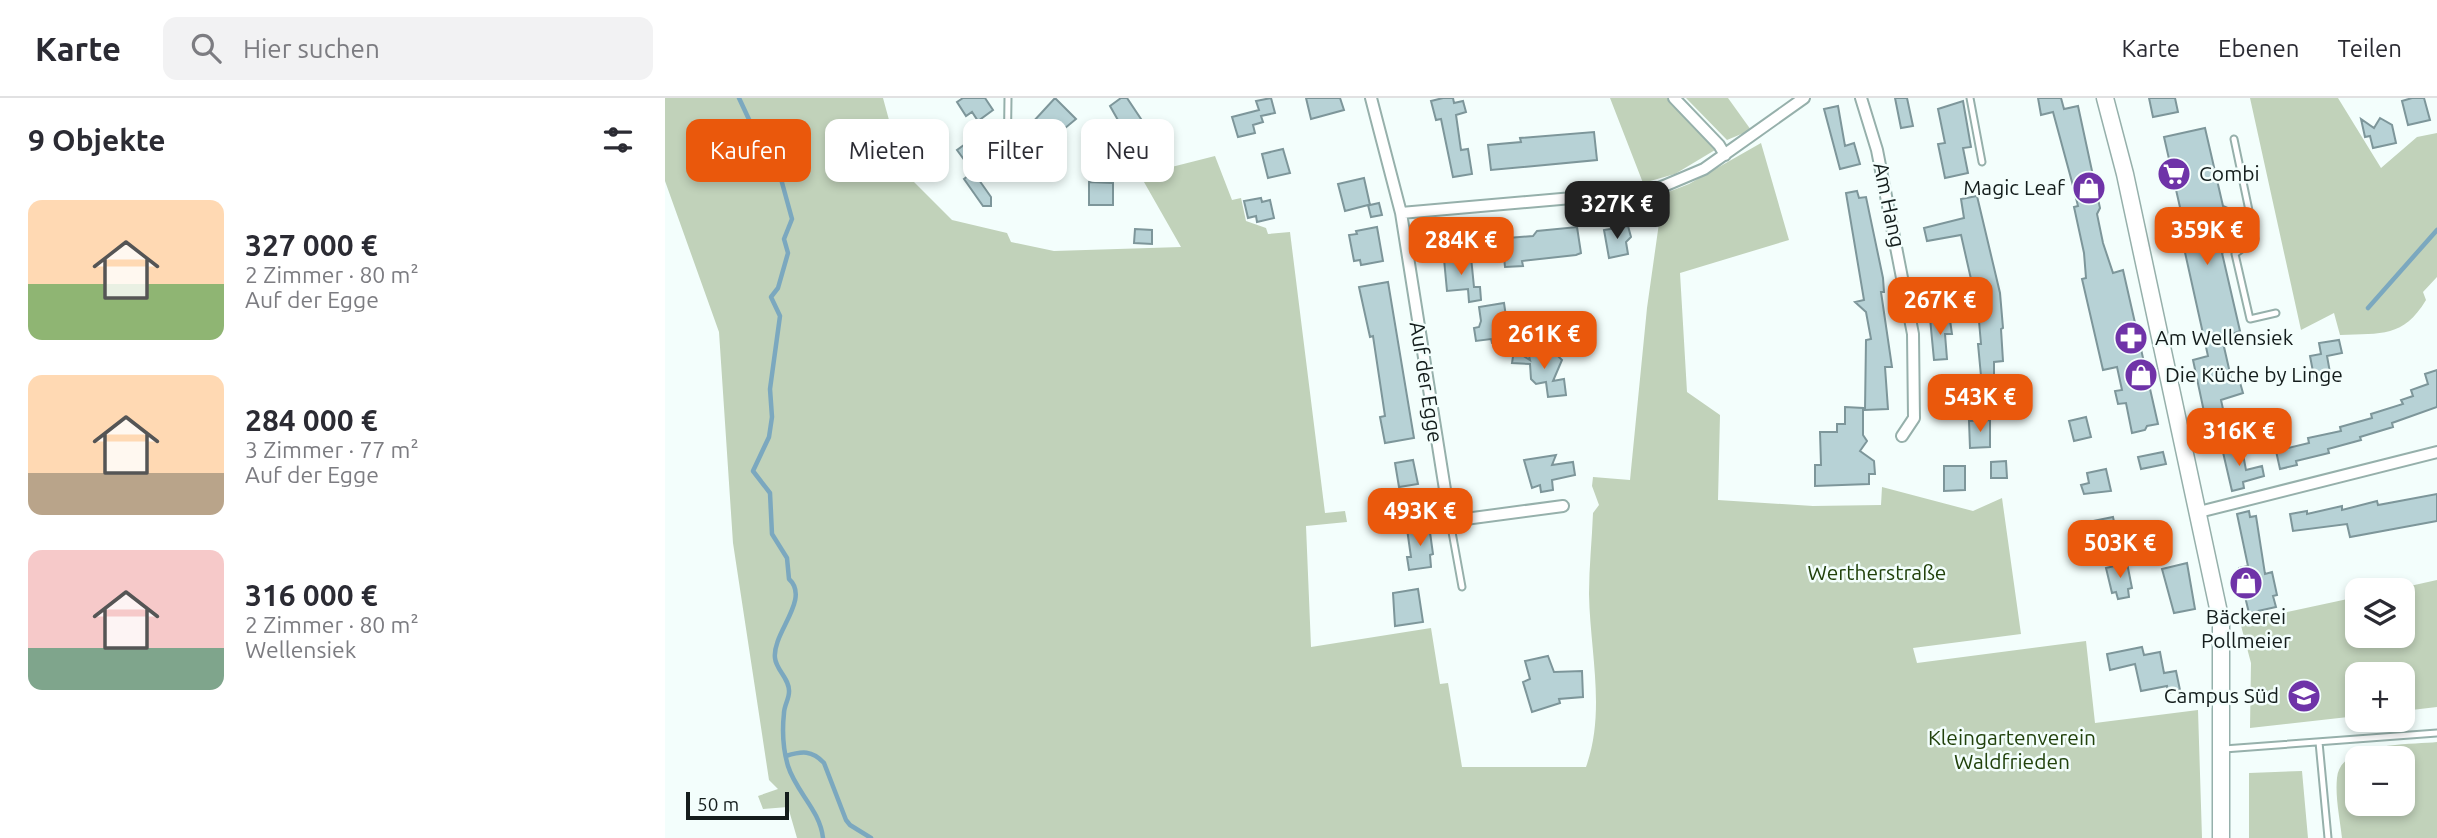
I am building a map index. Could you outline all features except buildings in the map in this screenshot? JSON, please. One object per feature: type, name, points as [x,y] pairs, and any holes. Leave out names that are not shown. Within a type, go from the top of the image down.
[{"type":"main road","points":[[2105,98],[2126,176],[2199,512],[2223,640],[2221,838]]},
{"type":"street","name":"Auf der Egge","points":[[1371,98],[1401,213],[1434,436],[1450,521]]},
{"type":"street","points":[[1674,98],[1719,145],[1725,155]]},
{"type":"street","points":[[1401,213],[1652,191],[1685,179],[1725,155],[1804,98]]},
{"type":"street","name":"Am Hang","points":[[1861,98],[1880,162],[1913,334],[1914,418],[1902,436]]},
{"type":"street","points":[[2199,512],[2437,452]]},
{"type":"street","points":[[1450,521],[1563,506]]},
{"type":"lane","points":[[1008,98],[1008,119]]},
{"type":"lane","points":[[1969,98],[1982,162]]},
{"type":"lane","points":[[2234,139],[2255,239],[2235,254],[2250,319],[2276,313]]},
{"type":"lane","points":[[1450,521],[1462,587]]},
{"type":"lane","points":[[2221,749],[2437,733]]},
{"type":"lane","points":[[2319,743],[2328,838]]},
{"type":"green space","points":[[665,98],[883,98],[889,119],[825,119],[825,182],[914,182],[952,220],[1007,233],[1011,242],[1054,251],[1181,247],[1144,182],[1174,182],[1174,166],[1215,156],[1232,200],[1241,198],[1246,221],[1266,228],[1268,234],[1290,232],[1325,513],[1345,511],[1347,522],[1306,526],[1311,647],[1431,628],[1440,684],[1448,683],[1462,767],[1586,767],[1592,746],[1596,703],[1589,584],[1593,513],[1599,505],[1592,486],[1593,477],[1630,480],[1647,308],[1661,209],[1658,196],[1689,184],[1761,143],[1789,240],[1680,273],[1687,392],[1720,415],[1718,500],[1813,506],[1881,505],[1882,487],[1973,511],[2002,498],[2021,634],[1913,648],[1917,663],[2086,641],[2095,723],[2198,710],[2202,838],[797,838],[788,807],[763,809],[758,796],[778,789],[769,780],[733,543],[719,332],[665,181]]},
{"type":"green space","points":[[1610,98],[1667,98],[1715,150],[1675,174],[1643,183]]},
{"type":"green space","points":[[1686,98],[1728,98],[1751,130],[1727,140]]},
{"type":"green space","points":[[2250,98],[2338,98],[2381,168],[2417,137],[2437,133],[2437,277],[2423,292],[2426,300],[2409,321],[2390,331],[2340,335],[2334,313],[2301,330]]},
{"type":"green space","points":[[2437,580],[2437,707],[2415,710],[2415,662],[2345,662],[2345,717],[2250,728],[2251,663],[2240,622],[2345,600],[2345,648],[2415,648],[2415,585]]},
{"type":"green space","points":[[2437,742],[2437,838],[2342,838],[2337,778],[2345,762],[2345,816],[2415,816],[2415,746],[2386,746]]},
{"type":"green space","points":[[2302,771],[2308,838],[2249,838],[2249,773]]},
{"type":"waterway","points":[[739,98],[753,128],[754,147],[778,168],[792,219],[784,239],[788,253],[778,288],[771,297],[780,316],[770,389],[772,417],[769,437],[753,471],[770,493],[772,534],[787,558],[789,579],[795,587],[796,596],[779,638],[775,658],[789,687],[783,720],[785,753],[792,775],[817,819],[823,838]]},
{"type":"waterway","points":[[2368,308],[2437,230]]},
{"type":"waterway","points":[[786,756],[807,753],[824,763],[846,820],[871,838]]},
{"type":"place","name":"Combi","points":[[2174,174]]},
{"type":"place","name":"Magic Leaf","points":[[2089,188]]},
{"type":"place","name":"Am Wellensiek","points":[[2131,338]]},
{"type":"place","name":"Die Küche by Linge","points":[[2141,375]]},
{"type":"place","name":"Bäckerei Pollmeier","points":[[2246,583]]},
{"type":"place","name":"Campus Süd","points":[[2304,696]]},
{"type":"park label","name":"Wertherstraße","points":[[1877,573]]},
{"type":"park label","name":"Kleingartenverein Waldfrieden","points":[[2012,750]]}]
